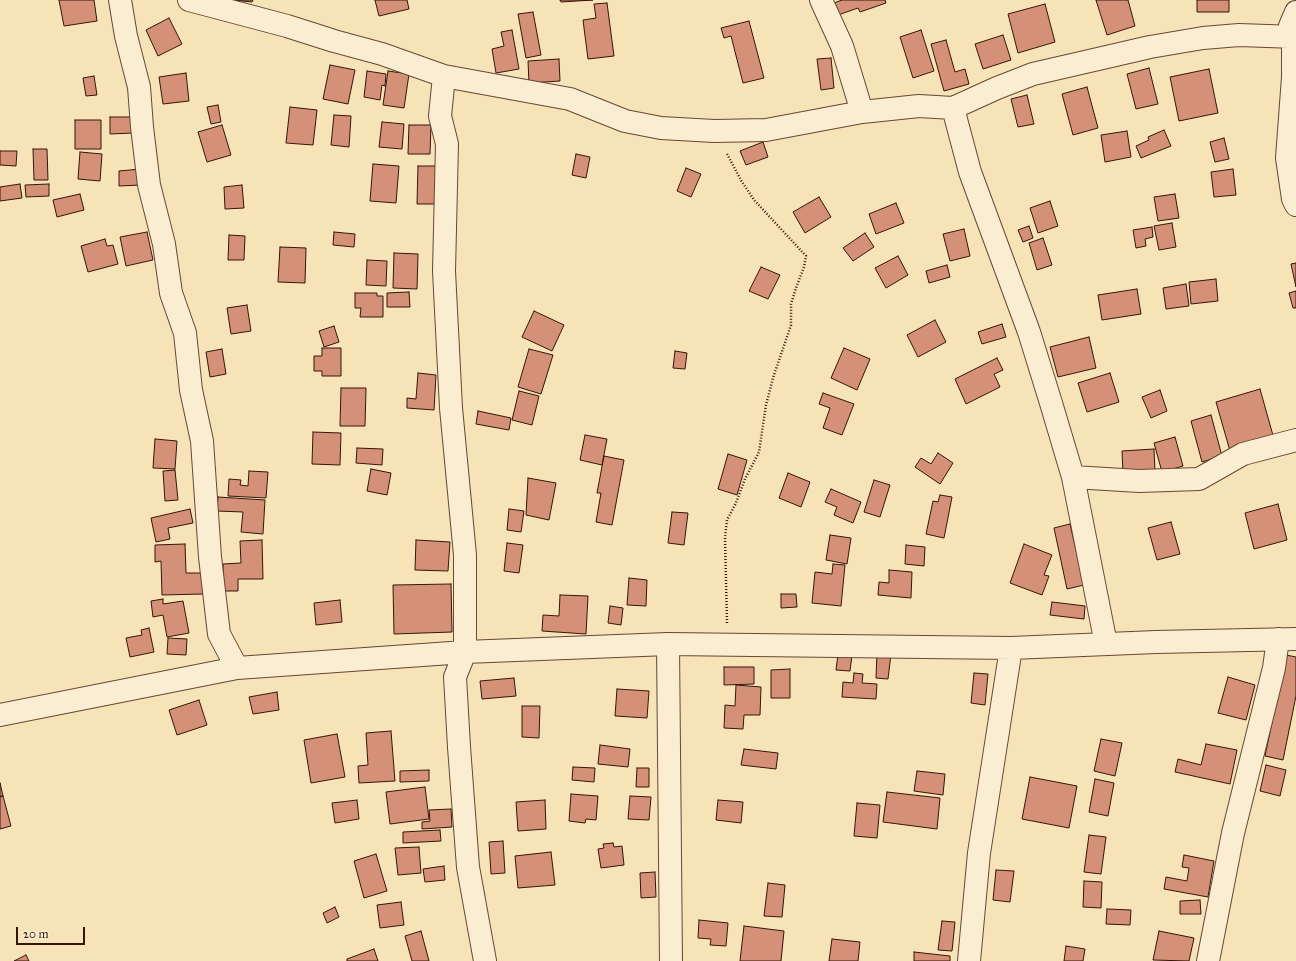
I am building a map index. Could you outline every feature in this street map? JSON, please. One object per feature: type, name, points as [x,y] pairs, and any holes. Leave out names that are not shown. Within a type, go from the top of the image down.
[{"type":"street","points":[[120,0],[126,36],[139,87],[149,185],[164,244],[171,293],[185,333],[191,390],[202,440],[210,557],[219,634],[237,668]]},
{"type":"street","points":[[189,0],[287,26],[382,54],[444,76],[570,99],[625,121],[661,128],[714,131],[766,130],[862,112],[919,106],[953,108],[1033,74],[1150,47],[1203,38],[1239,35],[1294,36]]},
{"type":"street","points":[[821,0],[842,46],[862,112]]},
{"type":"street","points":[[1296,12],[1290,26],[1294,36],[1293,76],[1287,158],[1296,205]]},
{"type":"street","points":[[444,76],[440,116],[446,144],[444,270],[452,408],[465,556],[465,652],[456,677],[458,748],[468,867],[485,961]]},
{"type":"street","points":[[953,108],[970,172],[1028,332],[1051,403],[1072,478],[1106,644]]},
{"type":"street","points":[[1072,478],[1139,481],[1199,479],[1243,454],[1296,440]]},
{"type":"street","points":[[0,715],[237,668],[465,652],[668,644],[1011,648],[1287,639],[1274,668],[1233,833],[1208,961]]},
{"type":"street","points":[[668,644],[671,961]]},
{"type":"street","points":[[969,961],[979,853],[1011,648]]},
{"type":"path","points":[[714,131],[742,182],[755,200],[806,256],[804,267],[791,304],[791,325],[773,378],[766,405],[759,452],[745,478],[736,503],[727,520],[725,537],[727,645]]},
{"type":"building","points":[[59,0],[94,0],[97,21],[64,26]]},
{"type":"building","points":[[233,0],[253,0],[252,2]]},
{"type":"building","points":[[375,0],[407,0],[409,9],[379,16]]},
{"type":"building","points":[[560,0],[593,0],[561,2]]},
{"type":"building","points":[[842,0],[885,0],[886,3],[860,12],[858,8],[838,15],[834,3]]},
{"type":"building","points":[[1096,0],[1128,0],[1135,26],[1107,35]]},
{"type":"building","points":[[1197,0],[1229,0],[1229,12],[1197,12]]},
{"type":"building","points":[[607,3],[614,56],[588,59],[583,20],[596,18],[594,4]]},
{"type":"building","points":[[1045,4],[1055,42],[1018,53],[1008,14]]},
{"type":"building","points":[[533,12],[541,55],[526,58],[518,14]]},
{"type":"building","points":[[169,18],[182,44],[158,56],[146,30]]},
{"type":"building","points":[[749,21],[764,78],[743,83],[731,36],[724,38],[721,28]]},
{"type":"building","points":[[512,30],[519,69],[496,73],[492,49],[504,46],[501,32]]},
{"type":"building","points":[[921,30],[934,71],[913,78],[900,37]]},
{"type":"building","points":[[1003,35],[1011,60],[983,69],[975,44]]},
{"type":"building","points":[[946,40],[955,72],[965,69],[969,84],[944,91],[931,44]]},
{"type":"building","points":[[831,58],[834,88],[821,90],[817,59]]},
{"type":"building","points":[[559,59],[560,81],[529,83],[528,61]]},
{"type":"building","points":[[330,65],[355,70],[348,104],[323,99]]},
{"type":"building","points":[[1149,68],[1158,104],[1136,109],[1127,74]]},
{"type":"building","points":[[1209,69],[1218,113],[1179,121],[1170,77]]},
{"type":"building","points":[[367,71],[386,74],[385,86],[382,85],[380,100],[364,97]]},
{"type":"building","points":[[388,71],[409,74],[404,108],[383,105]]},
{"type":"building","points":[[186,73],[189,101],[163,104],[159,77]]},
{"type":"building","points":[[94,76],[97,95],[86,96],[83,78]]},
{"type":"building","points":[[1087,87],[1098,128],[1073,135],[1062,94]]},
{"type":"building","points":[[1027,95],[1034,124],[1018,127],[1011,99]]},
{"type":"building","points":[[218,105],[221,122],[211,124],[207,107]]},
{"type":"building","points":[[290,107],[317,110],[313,145],[286,143]]},
{"type":"building","points":[[334,115],[351,116],[349,147],[331,145]]},
{"type":"building","points":[[110,117],[132,117],[133,133],[110,134]]},
{"type":"building","points":[[75,120],[101,120],[101,149],[75,149]]},
{"type":"building","points":[[382,122],[404,124],[402,149],[379,147]]},
{"type":"building","points":[[222,125],[231,155],[207,162],[198,132]]},
{"type":"building","points":[[409,125],[431,125],[430,154],[408,154]]},
{"type":"building","points":[[1164,130],[1171,146],[1141,158],[1136,146],[1149,140],[1148,137]]},
{"type":"building","points":[[1127,131],[1131,157],[1105,162],[1101,135]]},
{"type":"building","points":[[1224,138],[1229,159],[1215,162],[1210,142]]},
{"type":"building","points":[[763,142],[768,157],[746,165],[740,151]]},
{"type":"building","points":[[33,149],[47,149],[48,180],[34,180]]},
{"type":"building","points":[[0,151],[17,151],[16,166],[0,165]]},
{"type":"building","points":[[80,152],[102,154],[100,181],[78,179]]},
{"type":"building","points":[[576,154],[590,157],[586,178],[572,175]]},
{"type":"building","points":[[373,164],[399,166],[396,203],[370,201]]},
{"type":"building","points":[[418,166],[437,166],[436,204],[417,204]]},
{"type":"building","points":[[686,168],[701,174],[691,197],[677,191]]},
{"type":"building","points":[[141,169],[141,185],[119,186],[119,171]]},
{"type":"building","points":[[1233,169],[1236,195],[1214,197],[1211,172]]},
{"type":"building","points":[[20,184],[22,198],[0,201],[0,187]]},
{"type":"building","points":[[49,184],[49,196],[26,197],[25,185]]},
{"type":"building","points":[[242,185],[244,208],[225,209],[224,187]]},
{"type":"building","points":[[80,194],[84,210],[57,217],[53,200]]},
{"type":"building","points":[[1175,194],[1179,218],[1158,221],[1154,197]]},
{"type":"building","points":[[819,197],[831,217],[805,233],[793,212]]},
{"type":"building","points":[[1050,201],[1058,226],[1038,233],[1030,208]]},
{"type":"building","points":[[896,203],[904,223],[876,234],[869,214]]},
{"type":"building","points":[[1172,223],[1176,247],[1159,250],[1154,226]]},
{"type":"building","points":[[1029,226],[1033,238],[1023,242],[1018,230]]},
{"type":"building","points":[[1152,227],[1153,237],[1145,239],[1146,246],[1136,248],[1133,230]]},
{"type":"building","points":[[964,229],[970,256],[950,261],[943,234]]},
{"type":"building","points":[[147,232],[153,260],[126,266],[120,237]]},
{"type":"building","points":[[334,232],[355,234],[354,247],[333,245]]},
{"type":"building","points":[[865,233],[874,247],[853,261],[843,248]]},
{"type":"building","points":[[229,235],[245,236],[244,260],[228,260]]},
{"type":"building","points":[[1043,238],[1052,265],[1037,270],[1029,243]]},
{"type":"building","points":[[105,239],[107,246],[113,245],[118,264],[88,272],[81,246]]},
{"type":"building","points":[[280,247],[306,248],[305,283],[278,282]]},
{"type":"building","points":[[394,253],[418,254],[417,289],[393,288]]},
{"type":"building","points":[[898,256],[908,275],[886,288],[875,268]]},
{"type":"building","points":[[367,260],[387,261],[386,286],[366,285]]},
{"type":"building","points":[[1296,263],[1296,287],[1291,264]]},
{"type":"building","points":[[947,265],[950,277],[929,283],[926,271]]},
{"type":"building","points":[[761,267],[780,275],[768,299],[749,291]]},
{"type":"building","points":[[1216,279],[1218,301],[1191,304],[1189,282]]},
{"type":"building","points":[[1186,284],[1189,306],[1166,309],[1163,288]]},
{"type":"building","points":[[1137,289],[1141,314],[1102,320],[1098,295]]},
{"type":"building","points":[[1296,291],[1296,308],[1293,308],[1289,293]]},
{"type":"building","points":[[409,292],[410,307],[387,307],[387,293]]},
{"type":"building","points":[[355,293],[377,293],[377,296],[383,296],[383,317],[360,317],[361,308],[355,308]]},
{"type":"building","points":[[247,305],[251,331],[231,334],[227,308]]},
{"type":"building","points":[[534,311],[564,325],[552,351],[522,337]]},
{"type":"building","points":[[935,320],[946,342],[918,357],[907,335]]},
{"type":"building","points":[[1002,324],[1006,337],[982,344],[978,332]]},
{"type":"building","points":[[334,326],[339,342],[324,347],[319,331]]},
{"type":"building","points":[[1089,337],[1096,368],[1058,377],[1050,347]]},
{"type":"building","points":[[322,348],[341,348],[341,376],[322,376],[322,371],[314,371],[314,356],[322,356]]},
{"type":"building","points":[[844,348],[870,359],[857,390],[831,378]]},
{"type":"building","points":[[222,349],[226,374],[210,377],[206,352]]},
{"type":"building","points":[[529,349],[553,355],[541,394],[518,387]]},
{"type":"building","points":[[675,351],[687,353],[685,369],[673,368]]},
{"type":"building","points":[[997,358],[1003,370],[994,374],[1000,387],[966,404],[955,379]]},
{"type":"building","points":[[418,373],[436,375],[434,410],[407,408],[407,398],[416,399]]},
{"type":"building","points":[[1110,373],[1119,402],[1087,412],[1078,383]]},
{"type":"building","points":[[341,388],[366,388],[365,426],[340,426]]},
{"type":"building","points":[[1260,389],[1274,439],[1230,451],[1216,402]]},
{"type":"building","points":[[1160,390],[1167,411],[1151,418],[1142,397]]},
{"type":"building","points":[[519,391],[539,396],[532,425],[512,420]]},
{"type":"building","points":[[823,393],[854,404],[842,435],[823,428],[830,408],[819,404]]},
{"type":"building","points":[[478,411],[511,418],[509,430],[476,424]]},
{"type":"building","points":[[1211,415],[1222,456],[1202,462],[1191,421]]},
{"type":"building","points":[[313,432],[341,433],[340,465],[312,464]]},
{"type":"building","points":[[585,435],[607,439],[602,465],[580,460]]},
{"type":"building","points":[[1175,437],[1183,466],[1162,472],[1154,443]]},
{"type":"building","points":[[155,439],[177,441],[175,469],[153,468]]},
{"type":"building","points":[[357,448],[383,449],[382,465],[356,463]]},
{"type":"building","points":[[1154,449],[1155,471],[1123,473],[1122,451]]},
{"type":"building","points":[[938,453],[953,463],[940,484],[915,467],[921,458],[931,464]]},
{"type":"building","points":[[728,454],[747,460],[737,495],[718,489]]},
{"type":"building","points":[[604,456],[624,460],[612,525],[596,522],[601,493],[597,493]]},
{"type":"building","points":[[371,469],[391,473],[387,495],[367,491]]},
{"type":"building","points":[[175,470],[178,500],[165,501],[163,471]]},
{"type":"building","points":[[249,471],[268,472],[266,498],[228,496],[229,479],[241,480],[240,485],[248,486]]},
{"type":"building","points":[[788,473],[810,482],[801,507],[779,498]]},
{"type":"building","points":[[528,478],[556,483],[549,520],[526,515]]},
{"type":"building","points":[[874,480],[890,485],[880,517],[864,512]]},
{"type":"building","points":[[831,489],[861,502],[853,523],[834,515],[837,507],[825,502]]},
{"type":"building","points":[[940,495],[952,497],[944,538],[926,534],[933,501],[938,502]]},
{"type":"building","points":[[218,497],[265,500],[263,534],[241,532],[243,512],[217,511]]},
{"type":"building","points":[[1278,504],[1287,540],[1254,549],[1245,513]]},
{"type":"building","points":[[190,509],[193,523],[168,528],[170,539],[156,542],[151,518]]},
{"type":"building","points":[[509,509],[524,511],[521,532],[507,530]]},
{"type":"building","points":[[672,512],[688,513],[684,545],[668,543]]},
{"type":"building","points":[[1171,522],[1180,554],[1157,560],[1148,528]]},
{"type":"building","points":[[1070,524],[1084,585],[1067,589],[1054,528]]},
{"type":"building","points":[[830,535],[851,538],[847,564],[826,560]]},
{"type":"building","points":[[262,540],[263,579],[238,579],[238,591],[223,591],[223,564],[241,563],[240,541]]},
{"type":"building","points":[[416,540],[450,542],[448,571],[415,570]]},
{"type":"building","points":[[507,543],[523,545],[519,573],[504,571]]},
{"type":"building","points":[[185,544],[186,573],[202,573],[203,594],[162,595],[161,561],[155,562],[155,545]]},
{"type":"building","points":[[1024,544],[1052,555],[1044,575],[1049,576],[1042,595],[1010,583]]},
{"type":"building","points":[[906,545],[925,547],[924,566],[905,564]]},
{"type":"building","points":[[833,564],[845,565],[841,606],[812,603],[815,572],[832,574]]},
{"type":"building","points":[[889,570],[912,572],[911,598],[878,595],[879,582],[889,583]]},
{"type":"building","points":[[629,578],[647,580],[646,606],[627,605]]},
{"type":"building","points":[[451,584],[452,632],[394,634],[393,585]]},
{"type":"building","points":[[781,594],[796,594],[797,607],[781,608]]},
{"type":"building","points":[[560,595],[588,596],[586,634],[542,631],[543,615],[559,616]]},
{"type":"building","points":[[163,599],[163,604],[183,601],[189,633],[167,637],[163,615],[153,617],[151,601]]},
{"type":"building","points":[[340,600],[342,622],[316,625],[314,603]]},
{"type":"building","points":[[1052,602],[1085,606],[1084,619],[1050,615]]},
{"type":"building","points":[[610,606],[623,608],[621,625],[608,623]]},
{"type":"building","points":[[149,628],[154,652],[130,657],[126,638],[142,635],[141,630]]},
{"type":"building","points":[[168,638],[187,639],[186,655],[167,654]]},
{"type":"building","points":[[877,653],[891,654],[888,679],[876,678]]},
{"type":"building","points":[[838,654],[852,655],[850,671],[836,670]]},
{"type":"building","points":[[1286,655],[1296,657],[1296,696],[1283,760],[1265,756]]},
{"type":"building","points":[[724,667],[754,667],[754,684],[724,685]]},
{"type":"building","points":[[790,669],[790,698],[771,698],[771,670]]},
{"type":"building","points":[[854,673],[863,674],[862,683],[877,684],[876,699],[842,697],[843,682],[853,683]]},
{"type":"building","points":[[974,673],[988,674],[985,705],[971,703]]},
{"type":"building","points":[[1228,677],[1255,685],[1246,720],[1218,713]]},
{"type":"building","points":[[514,678],[516,696],[482,699],[480,681]]},
{"type":"building","points":[[736,685],[761,687],[760,715],[744,715],[743,729],[724,728],[725,705],[735,706]]},
{"type":"building","points":[[617,689],[649,691],[647,718],[615,716]]},
{"type":"building","points":[[277,692],[279,710],[253,714],[249,697]]},
{"type":"building","points":[[199,700],[207,725],[177,735],[169,710]]},
{"type":"building","points":[[522,706],[540,706],[539,738],[522,737]]},
{"type":"building","points":[[391,731],[395,781],[359,783],[358,766],[368,765],[366,733]]},
{"type":"building","points":[[337,734],[345,777],[311,783],[304,740]]},
{"type":"building","points":[[1101,739],[1122,743],[1115,776],[1094,771]]},
{"type":"building","points":[[1206,744],[1237,750],[1230,784],[1175,772],[1178,759],[1201,765]]},
{"type":"building","points":[[600,745],[630,749],[628,767],[598,764]]},
{"type":"building","points":[[744,749],[778,753],[776,769],[741,765]]},
{"type":"building","points":[[1266,765],[1286,770],[1280,796],[1260,791]]},
{"type":"building","points":[[573,767],[595,768],[594,782],[572,780]]},
{"type":"building","points":[[637,768],[649,768],[649,787],[636,787]]},
{"type":"building","points":[[429,770],[429,781],[400,782],[400,771]]},
{"type":"building","points":[[917,771],[945,774],[943,795],[914,791]]},
{"type":"building","points":[[1030,777],[1077,786],[1069,828],[1022,819]]},
{"type":"building","points":[[1095,779],[1114,783],[1108,816],[1089,812]]},
{"type":"building","points":[[0,783],[3,796],[0,796]]},
{"type":"building","points":[[425,787],[429,819],[390,824],[386,792]]},
{"type":"building","points":[[887,792],[940,798],[937,829],[883,822]]},
{"type":"building","points":[[571,794],[598,796],[596,820],[586,819],[585,823],[569,821]]},
{"type":"building","points":[[3,796],[11,826],[0,829],[0,797]]},
{"type":"building","points":[[630,796],[651,797],[649,820],[628,819]]},
{"type":"building","points":[[357,800],[359,819],[335,823],[332,803]]},
{"type":"building","points":[[545,800],[546,829],[518,831],[516,802]]},
{"type":"building","points":[[718,800],[743,802],[741,823],[716,820]]},
{"type":"building","points":[[857,803],[880,805],[877,838],[854,836]]},
{"type":"building","points":[[451,809],[452,827],[422,829],[422,822],[430,821],[429,810]]},
{"type":"building","points":[[440,830],[441,841],[403,843],[403,832]]},
{"type":"building","points":[[1089,835],[1106,837],[1101,874],[1084,872]]},
{"type":"building","points":[[503,841],[505,873],[491,874],[489,842]]},
{"type":"building","points":[[613,843],[614,847],[622,846],[624,865],[601,868],[598,849],[604,848],[603,844]]},
{"type":"building","points":[[419,847],[421,873],[398,875],[395,848]]},
{"type":"building","points":[[551,852],[555,885],[518,888],[515,856]]},
{"type":"building","points":[[376,854],[387,891],[364,898],[354,861]]},
{"type":"building","points":[[1184,855],[1214,861],[1208,897],[1164,889],[1166,877],[1187,881],[1189,868],[1182,867]]},
{"type":"building","points":[[444,866],[445,880],[425,882],[423,869]]},
{"type":"building","points":[[996,870],[1014,871],[1010,902],[993,900]]},
{"type":"building","points":[[655,872],[656,897],[641,898],[640,873]]},
{"type":"building","points":[[1084,881],[1102,882],[1101,908],[1083,907]]},
{"type":"building","points":[[768,883],[785,885],[782,917],[764,916]]},
{"type":"building","points":[[1200,900],[1201,914],[1180,914],[1180,901]]},
{"type":"building","points":[[401,902],[404,925],[380,928],[377,905]]},
{"type":"building","points":[[335,907],[339,917],[327,923],[323,913]]},
{"type":"building","points":[[1107,909],[1131,910],[1130,925],[1106,924]]},
{"type":"building","points":[[699,920],[728,923],[726,946],[710,945],[711,939],[698,938]]},
{"type":"building","points":[[942,921],[955,922],[952,951],[938,950]]},
{"type":"building","points":[[744,926],[784,931],[781,961],[740,961]]},
{"type":"building","points":[[421,931],[429,961],[412,961],[405,936]]},
{"type":"building","points":[[1159,931],[1194,938],[1189,961],[1153,960]]},
{"type":"building","points":[[832,939],[860,942],[858,961],[829,961]]},
{"type":"building","points":[[1066,946],[1085,949],[1083,961],[1064,961]]},
{"type":"building","points":[[374,949],[378,961],[347,961],[347,959]]},
{"type":"building","points":[[914,952],[950,956],[950,961],[914,961]]},
{"type":"building","points":[[26,955],[29,961],[14,961]]}]
